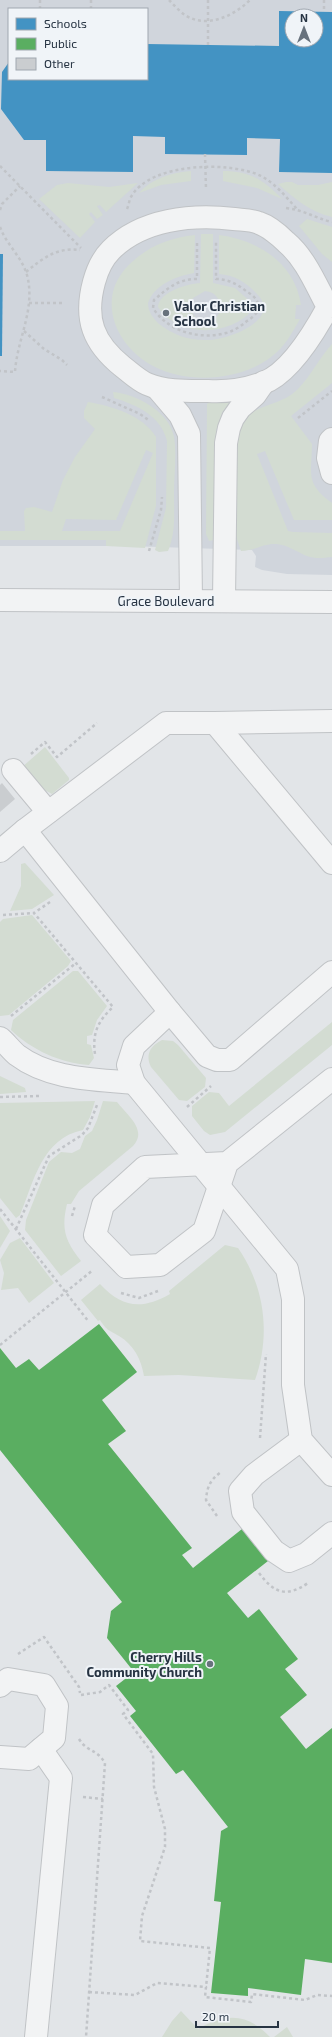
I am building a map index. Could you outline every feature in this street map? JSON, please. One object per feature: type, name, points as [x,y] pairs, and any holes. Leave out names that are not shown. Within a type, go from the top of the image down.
[{"type":"street","points":[[224,601],[226,443],[228,428],[240,408],[255,395],[264,382],[280,371],[312,337],[330,306],[304,262],[286,242],[260,223],[206,217],[179,218],[131,235],[111,251],[97,272],[91,293],[89,310],[92,328],[101,347],[140,380],[157,388],[209,392],[226,391],[264,382]]},
{"type":"street","points":[[157,388],[180,415],[189,434],[191,601]]},
{"type":"street","points":[[332,439],[330,441],[328,458],[332,472]]},
{"type":"street","name":"Grace Boulevard","points":[[0,600],[332,602]]},
{"type":"street","points":[[0,851],[48,812],[166,723],[332,721]]},
{"type":"street","points":[[215,723],[332,863]]},
{"type":"street","points":[[12,770],[48,812]]},
{"type":"street","points":[[25,830],[170,1012],[207,1056],[217,1060],[230,1060],[332,972]]},
{"type":"street","points":[[170,1012],[134,1046],[128,1065],[134,1084],[287,1269],[293,1299],[293,1385],[301,1440],[332,1475]]},
{"type":"street","points":[[2,1029],[17,1055],[38,1068],[70,1077],[134,1084]]},
{"type":"street","points":[[227,1163],[145,1167],[103,1205],[95,1235],[126,1267],[160,1265],[204,1231],[227,1163],[332,1079]]},
{"type":"street","points":[[301,1440],[254,1476],[240,1491],[243,1512],[274,1551],[289,1561],[306,1554],[332,1533]]},
{"type":"street","points":[[0,1686],[8,1679],[44,1685],[58,1706],[54,1738],[29,1759],[0,1757]]},
{"type":"street","points":[[36,2037],[61,1778],[41,1749]]},
{"type":"path","points":[[40,0],[40,8]]},
{"type":"path","points":[[168,0],[185,15],[196,19],[208,20],[229,16],[250,0]]},
{"type":"path","points":[[208,0],[208,45]]},
{"type":"path","points":[[205,154],[206,189]]},
{"type":"path","points":[[0,166],[83,250],[72,249],[51,253],[26,272]]},
{"type":"path","points":[[127,209],[132,196],[142,186],[156,177],[185,168],[205,167],[239,168],[262,177],[274,184],[297,209]]},
{"type":"path","points":[[0,210],[2,204],[20,186]]},
{"type":"path","points":[[280,207],[297,209],[332,222]]},
{"type":"path","points":[[206,217],[216,279],[229,281],[238,285],[255,298],[259,305],[258,312],[237,329],[227,333],[206,335],[184,332],[173,328],[162,320],[153,308],[154,300],[173,284],[188,279],[197,279],[206,217]]},
{"type":"path","points":[[0,227],[22,262],[26,272],[29,303],[24,331],[16,356],[15,372],[0,371]]},
{"type":"path","points":[[29,303],[64,303]]},
{"type":"path","points":[[24,331],[44,349],[62,360],[67,365]]},
{"type":"path","points":[[298,418],[332,391]]},
{"type":"path","points":[[102,398],[140,414],[153,424]]},
{"type":"path","points":[[149,551],[161,510],[162,492]]},
{"type":"path","points":[[12,770],[45,742],[58,757],[97,723]]},
{"type":"path","points":[[3,915],[34,913],[54,898]]},
{"type":"path","points":[[34,913],[113,1007],[98,1024],[94,1034],[96,1059]]},
{"type":"path","points":[[2,1029],[76,963]]},
{"type":"path","points":[[186,1107],[211,1086]]},
{"type":"path","points":[[0,1097],[45,1096]]},
{"type":"path","points":[[16,1229],[49,1156],[82,1135],[88,1128],[95,1115],[98,1102]]},
{"type":"path","points":[[72,1217],[73,1210],[76,1205]]},
{"type":"path","points":[[0,1209],[89,1322]]},
{"type":"path","points":[[0,1345],[97,1267]]},
{"type":"path","points":[[120,1292],[125,1295],[139,1298],[155,1293],[161,1289]]},
{"type":"path","points":[[260,1440],[266,1349]]},
{"type":"path","points":[[220,1520],[206,1500],[207,1486],[214,1477],[225,1469]]},
{"type":"path","points":[[256,1569],[265,1582],[275,1590],[287,1592],[296,1591],[313,1579]]},
{"type":"path","points":[[12,1658],[44,1637],[79,1687],[81,1700]]},
{"type":"path","points":[[80,1695],[100,1692],[109,1685],[128,1710],[123,1714],[153,1754],[154,1787],[165,1828],[166,1847],[142,1916],[140,1942],[210,1948],[205,1997],[251,2002],[252,1994],[305,2000],[317,1995],[332,1996]]},
{"type":"path","points":[[80,1732],[79,1739],[85,1748],[94,1750],[101,1755],[105,1763],[86,2037]]},
{"type":"path","points":[[89,1992],[135,1995],[157,1983],[206,1987]]},
{"type":"shaded area","name":"Valor Christian School","points":[[0,0],[332,0],[332,575],[287,574],[262,570],[255,567],[256,556],[252,550],[128,546],[0,546]]},
{"type":"shaded area","points":[[191,171],[191,181],[161,185],[139,193],[144,188],[162,177]]},
{"type":"shaded area","points":[[223,171],[233,171],[256,178],[263,182],[282,199],[257,188],[223,181]]},
{"type":"shaded area","points":[[292,182],[298,185],[318,185],[332,182],[332,217],[310,208],[297,200],[278,184]]},
{"type":"shaded area","points":[[68,183],[109,187],[138,183],[106,212],[100,205],[97,206],[103,215],[97,219],[91,212],[89,214],[95,222],[80,238],[39,199],[57,185]]},
{"type":"shaded area","points":[[307,219],[332,227],[332,262],[322,254],[299,226]]},
{"type":"shaded area","points":[[201,234],[213,234],[213,283],[235,288],[253,304],[253,309],[232,325],[219,329],[205,330],[191,329],[178,324],[167,317],[158,307],[163,297],[168,293],[181,287],[200,283]],"holes":[[[205,291],[215,294],[220,302],[221,309],[217,316],[206,322],[196,318],[192,313],[191,306],[193,298]]]},
{"type":"shaded area","points":[[195,235],[194,273],[180,276],[166,282],[155,291],[148,303],[153,317],[159,324],[170,331],[188,338],[201,340],[217,339],[239,332],[250,326],[258,319],[263,311],[263,302],[248,286],[235,278],[219,274],[219,235],[247,242],[261,248],[283,266],[291,277],[297,290],[301,305],[296,305],[295,319],[300,319],[291,335],[284,345],[271,357],[259,365],[245,371],[230,375],[198,378],[168,372],[155,367],[142,359],[131,349],[115,324],[112,310],[112,296],[116,282],[125,269],[140,255],[157,245],[185,236]]},
{"type":"shaded area","points":[[332,344],[332,383],[291,416],[312,444],[311,470],[313,483],[323,496],[332,503],[332,520],[294,520],[265,451],[257,454],[288,531],[332,533],[332,557],[310,557],[289,547],[277,544],[241,551],[236,536],[236,436],[247,417],[262,407],[288,397],[297,390],[307,379]]},
{"type":"shaded area","points":[[113,392],[132,396],[151,406],[159,412],[171,428],[174,437],[175,450],[174,515],[171,544],[168,551],[159,552],[155,550],[166,508],[167,441],[164,432],[154,418],[131,404],[114,398]]},
{"type":"shaded area","points":[[88,402],[116,409],[135,417],[150,429],[156,437],[156,506],[145,548],[106,546],[106,540],[0,540],[0,531],[25,531],[24,511],[26,508],[34,507],[52,512],[63,480],[75,457],[95,429],[84,418],[84,411]],"holes":[[[146,450],[153,453],[120,531],[62,531],[66,519],[116,520]]]},
{"type":"shaded area","points":[[210,402],[230,402],[222,413],[216,431],[215,537],[214,540],[209,541],[206,534],[207,404]]},
{"type":"shaded area","points":[[45,747],[69,778],[69,780],[52,794],[35,785],[21,768]]},
{"type":"shaded area","points":[[25,863],[54,895],[32,909],[10,911],[21,886],[21,864]]},
{"type":"shaded area","points":[[32,915],[71,961],[68,966],[9,1015],[0,1016],[0,922],[3,919]]},
{"type":"shaded area","points":[[73,971],[78,971],[107,1006],[97,1020],[92,1035],[87,1036],[87,1044],[91,1045],[94,1058],[89,1065],[68,1062],[47,1054],[28,1044],[11,1030],[13,1020]]},
{"type":"shaded area","points":[[332,1022],[332,1045],[225,1132],[210,1135],[204,1131],[192,1116],[192,1106],[209,1092],[219,1093],[229,1106]]},
{"type":"shaded area","points":[[162,1040],[173,1041],[178,1045],[206,1078],[205,1087],[187,1101],[179,1100],[149,1063],[148,1059],[150,1051],[154,1045]]},
{"type":"shaded area","points":[[0,1076],[25,1088],[26,1092],[0,1094]]},
{"type":"shaded area","points":[[95,1101],[90,1117],[83,1130],[69,1135],[58,1142],[49,1151],[35,1175],[20,1215],[16,1218],[0,1198],[0,1103]]},
{"type":"shaded area","points":[[103,1101],[117,1102],[126,1112],[137,1128],[137,1140],[133,1146],[79,1191],[71,1204],[67,1204],[64,1221],[66,1234],[71,1247],[81,1261],[61,1276],[25,1230],[26,1220],[49,1162],[61,1152],[72,1153],[80,1149],[85,1136],[92,1131]]},
{"type":"shaded area","points":[[0,1216],[10,1231],[0,1248]]},
{"type":"shaded area","points":[[20,1238],[54,1283],[29,1303],[18,1288],[1,1290],[4,1273],[0,1260],[10,1243]]},
{"type":"shaded area","points":[[225,1245],[238,1248],[247,1263],[254,1279],[263,1312],[263,1346],[255,1380],[179,1375],[144,1376],[139,1358],[133,1348],[119,1336],[106,1328],[100,1320],[98,1321],[81,1300],[100,1284],[116,1298],[124,1302],[133,1304],[150,1303],[170,1294],[169,1291]]},
{"type":"shaded area","points":[[181,2011],[198,2029],[218,2020],[236,2018],[253,2023],[270,2037],[162,2037],[172,2021]]},
{"type":"shaded area","points":[[287,2027],[293,2037],[274,2037]]},
{"type":"building: Schools","points":[[279,11],[284,11],[284,48],[324,48],[324,12],[332,12],[332,173],[279,172],[280,139],[247,138],[247,155],[165,154],[165,137],[133,136],[133,172],[46,171],[46,140],[24,140],[1,109],[2,72],[8,63],[8,80],[148,80],[148,44],[279,46]]},
{"type":"building: Schools","points":[[0,254],[3,254],[2,356],[0,356]]},
{"type":"building: Public","name":"Cherry Hills Community Church","points":[[99,1324],[137,1372],[102,1400],[126,1431],[108,1444],[192,1548],[182,1555],[193,1568],[242,1529],[268,1561],[227,1593],[248,1618],[259,1609],[298,1659],[285,1669],[307,1695],[280,1717],[306,1749],[332,1728],[332,1963],[305,1959],[301,1995],[248,1988],[248,1996],[211,1993],[221,1902],[214,1901],[221,1831],[228,1827],[183,1770],[176,1774],[130,1716],[136,1711],[116,1686],[134,1672],[107,1638],[111,1611],[122,1602],[0,1450],[0,1348],[16,1368],[29,1359],[39,1370]]},
{"type":"building: Other","points":[[2,783],[15,799],[0,812],[0,785]]},
{"type":"place","name":"Valor Christian School","points":[[166,313]]},
{"type":"place","name":"Cherry Hills Community Church","points":[[210,1664]]}]
